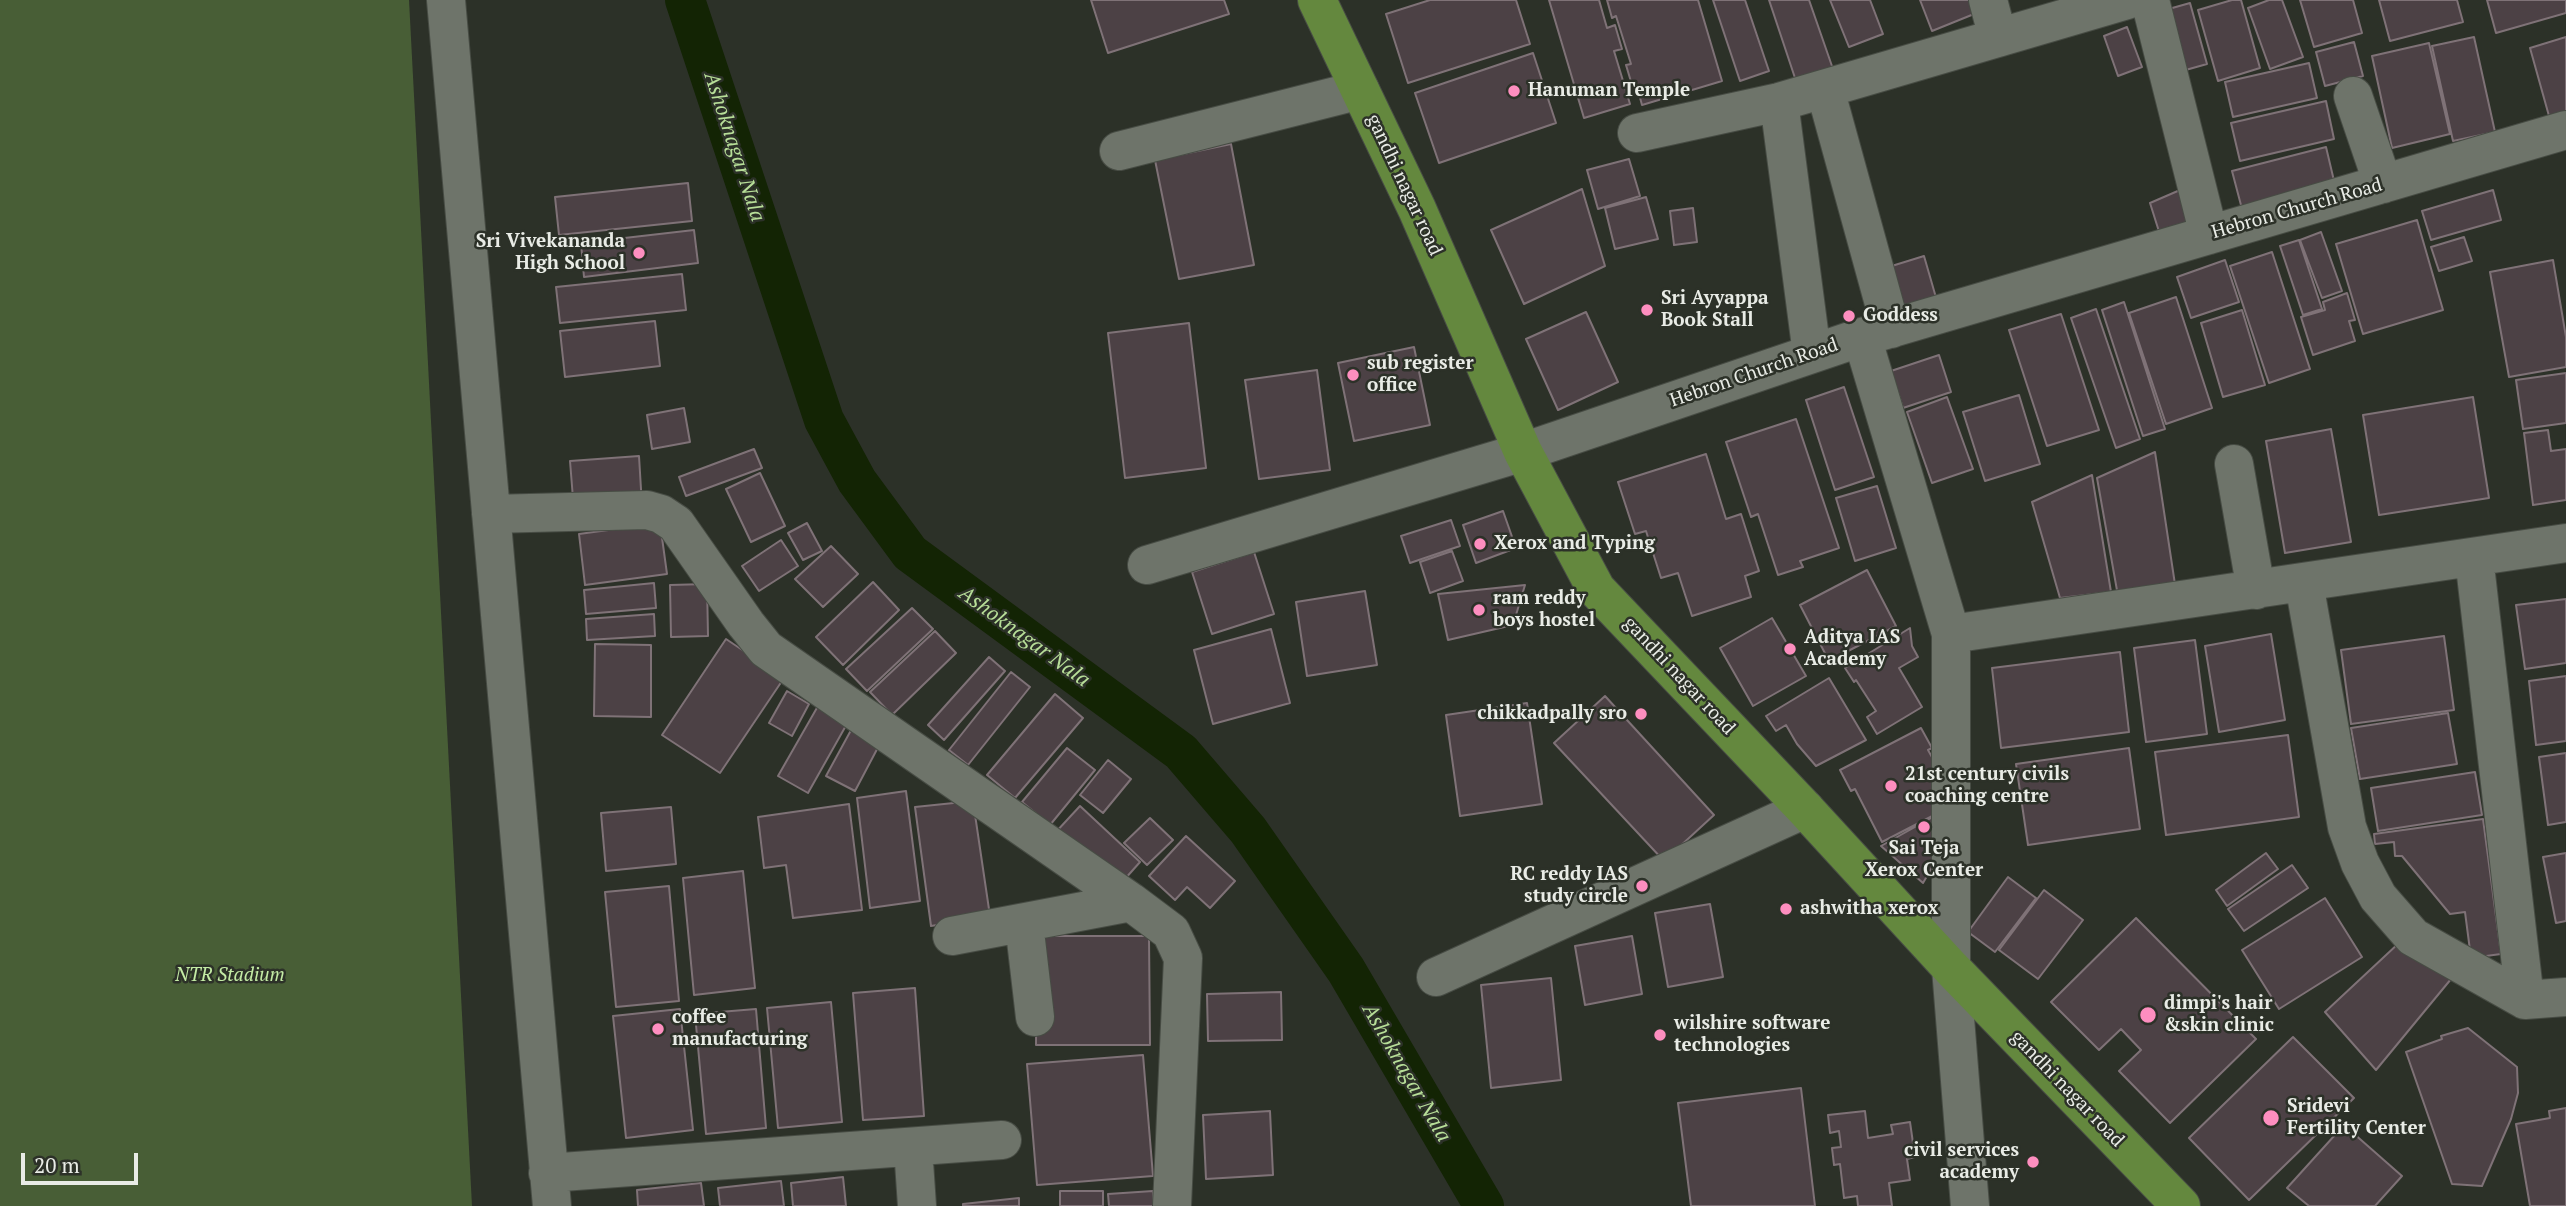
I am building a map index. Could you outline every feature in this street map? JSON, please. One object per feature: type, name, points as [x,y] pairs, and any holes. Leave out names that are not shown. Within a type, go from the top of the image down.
[{"type":"main road","name":"gandhi nagar road","points":[[1317,0],[1417,209],[1523,452],[1596,589],[1805,809],[1951,968],[2181,1206]]},
{"type":"street","points":[[446,0],[550,1190],[913,1147],[1002,1140]]},
{"type":"street","points":[[1987,0],[1998,38]]},
{"type":"street","points":[[1637,133],[1779,102],[2127,0]]},
{"type":"street","points":[[2150,0],[2209,235]]},
{"type":"street","points":[[1825,89],[1877,333],[1951,635],[1951,968],[1970,1206]]},
{"type":"street","points":[[1119,151],[1360,90]]},
{"type":"street","points":[[2353,96],[2383,184]]},
{"type":"street","points":[[1779,102],[1812,354]]},
{"type":"street","name":"Hebron Church Road","points":[[1147,565],[1523,452],[1877,333],[2566,130]]},
{"type":"street","points":[[2234,464],[2256,590]]},
{"type":"street","points":[[491,514],[647,510],[661,514],[676,524],[766,649],[1171,932],[1183,958],[1172,1206]]},
{"type":"street","points":[[1951,635],[2566,543]]},
{"type":"street","points":[[2474,557],[2525,1000]]},
{"type":"street","points":[[2304,583],[2347,827],[2360,863],[2378,897],[2413,937],[2525,1000],[2566,997]]},
{"type":"street","points":[[1436,977],[1805,809]]},
{"type":"street","points":[[952,936],[1131,902]]},
{"type":"street","points":[[1024,923],[1035,1017]]},
{"type":"street","points":[[913,1147],[917,1206]]},
{"type":"green space","name":"NTR Stadium","points":[[0,0],[409,0],[472,1206],[0,1206]]},
{"type":"building","points":[[1091,0],[1224,0],[1229,14],[1108,53]]},
{"type":"building","points":[[1430,0],[1516,0],[1530,44],[1408,83],[1386,14]]},
{"type":"building","points":[[1549,0],[1599,0],[1607,28],[1615,25],[1622,49],[1614,51],[1630,104],[1584,118]]},
{"type":"building","points":[[1607,0],[1698,0],[1722,81],[1642,105],[1636,83],[1632,85],[1626,65],[1631,64],[1616,16],[1612,18]]},
{"type":"building","points":[[1713,0],[1745,0],[1769,71],[1740,81]]},
{"type":"building","points":[[1769,0],[1809,0],[1833,69],[1796,81]]},
{"type":"building","points":[[1830,0],[1870,0],[1883,34],[1849,47]]},
{"type":"building","points":[[1920,0],[1974,0],[1979,12],[1932,31]]},
{"type":"building","points":[[2241,0],[2260,68],[2218,81],[2198,10]]},
{"type":"building","points":[[2269,0],[2282,0],[2303,57],[2270,69],[2248,8]]},
{"type":"building","points":[[2300,0],[2353,0],[2362,33],[2314,47]]},
{"type":"building","points":[[2379,0],[2457,0],[2463,22],[2390,41]]},
{"type":"building","points":[[2487,0],[2566,0],[2566,13],[2496,33]]},
{"type":"building","points":[[2190,3],[2207,64],[2175,73],[2158,12]]},
{"type":"building","points":[[2127,27],[2142,67],[2118,76],[2104,36]]},
{"type":"building","points":[[2474,37],[2495,132],[2453,141],[2432,46]]},
{"type":"building","points":[[2566,37],[2566,112],[2549,116],[2530,48]]},
{"type":"building","points":[[2354,42],[2363,76],[2325,86],[2316,52]]},
{"type":"building","points":[[2429,43],[2450,134],[2392,148],[2372,56]]},
{"type":"building","points":[[1533,53],[1556,123],[1439,163],[1415,93]]},
{"type":"building","points":[[2309,63],[2317,98],[2233,117],[2225,82]]},
{"type":"building","points":[[2326,101],[2334,139],[2240,161],[2231,123]]},
{"type":"building","points":[[1231,144],[1254,265],[1179,279],[1155,160]]},
{"type":"building","points":[[2326,147],[2335,185],[2242,209],[2232,171]]},
{"type":"building","points":[[1629,159],[1640,196],[1598,209],[1587,170]]},
{"type":"building","points":[[688,183],[692,221],[559,235],[555,197]]},
{"type":"building","points":[[2187,187],[2201,227],[2162,241],[2150,203]]},
{"type":"building","points":[[1582,189],[1605,266],[1524,304],[1491,230]]},
{"type":"building","points":[[2493,190],[2501,220],[2431,240],[2422,211]]},
{"type":"building","points":[[1646,197],[1658,239],[1615,249],[1605,208]]},
{"type":"building","points":[[1693,208],[1697,242],[1674,245],[1670,211]]},
{"type":"building","points":[[2417,220],[2443,310],[2363,334],[2336,244]]},
{"type":"building","name":"Sri Vivekananda High School","points":[[694,230],[698,263],[584,277],[581,243]]},
{"type":"building","points":[[2321,232],[2342,291],[2322,298],[2300,240]]},
{"type":"building","points":[[2464,237],[2472,261],[2439,271],[2431,247]]},
{"type":"building","points":[[2299,240],[2322,309],[2303,315],[2280,246]]},
{"type":"building","points":[[2272,252],[2310,369],[2269,383],[2230,266]]},
{"type":"building","points":[[1924,256],[1937,301],[1895,314],[1882,269]]},
{"type":"building","points":[[2225,260],[2239,302],[2191,318],[2177,277]]},
{"type":"building","points":[[2553,260],[2566,337],[2566,367],[2509,377],[2490,272]]},
{"type":"building","points":[[682,274],[686,310],[560,323],[556,287]]},
{"type":"building","points":[[2347,293],[2355,320],[2349,321],[2355,341],[2313,355],[2301,317],[2325,310],[2323,302]]},
{"type":"building","points":[[2176,297],[2212,408],[2166,424],[2129,313]]},
{"type":"building","points":[[2124,302],[2165,429],[2143,436],[2102,310]]},
{"type":"building","points":[[2096,309],[2140,439],[2116,448],[2071,318]]},
{"type":"building","points":[[2242,310],[2265,385],[2223,397],[2201,323]]},
{"type":"building","points":[[1586,312],[1618,382],[1558,410],[1526,339]]},
{"type":"building","points":[[2061,314],[2099,430],[2047,446],[2009,330]]},
{"type":"building","points":[[655,321],[660,366],[565,377],[560,331]]},
{"type":"building","points":[[1189,323],[1206,468],[1125,478],[1108,333]]},
{"type":"building","points":[[1414,347],[1430,425],[1354,441],[1338,363]]},
{"type":"building","points":[[1939,355],[1951,392],[1903,408],[1891,371]]},
{"type":"building","points":[[1317,370],[1330,470],[1259,479],[1245,380]]},
{"type":"building","points":[[2566,373],[2566,423],[2523,429],[2516,380]]},
{"type":"building","points":[[1844,387],[1874,477],[1835,490],[1806,400]]},
{"type":"building","points":[[2019,395],[2040,464],[1985,481],[1963,412]]},
{"type":"building","points":[[1947,397],[1973,469],[1932,483],[1907,412]]},
{"type":"building","points":[[2473,397],[2489,498],[2379,515],[2363,415]]},
{"type":"building","points":[[684,408],[690,442],[652,449],[647,415]]},
{"type":"building","points":[[1796,419],[1839,548],[1800,561],[1803,567],[1778,575],[1758,514],[1751,517],[1726,442]]},
{"type":"building","points":[[2331,429],[2351,542],[2285,553],[2266,441]]},
{"type":"building","points":[[2548,430],[2551,451],[2566,449],[2566,500],[2533,505],[2524,433]]},
{"type":"building","points":[[754,449],[762,468],[686,496],[679,477]]},
{"type":"building","points":[[2155,452],[2176,591],[2118,596],[2097,478]]},
{"type":"building","points":[[1706,454],[1726,519],[1741,514],[1759,571],[1745,576],[1751,597],[1692,616],[1678,573],[1661,578],[1646,531],[1635,534],[1618,482]]},
{"type":"building","points":[[639,456],[642,506],[574,511],[570,461]]},
{"type":"building","points":[[760,473],[785,526],[751,542],[726,489]]},
{"type":"building","points":[[2092,475],[2111,592],[2060,598],[2032,502]]},
{"type":"building","points":[[1877,486],[1896,548],[1855,561],[1836,498]]},
{"type":"building","points":[[1503,511],[1516,548],[1476,563],[1463,525]]},
{"type":"building","points":[[1451,520],[1460,546],[1410,563],[1401,536]]},
{"type":"building","points":[[660,523],[667,574],[585,585],[579,534]]},
{"type":"building","points":[[807,523],[822,551],[803,560],[788,533]]},
{"type":"building","points":[[781,540],[798,566],[759,591],[742,566]]},
{"type":"building","points":[[831,546],[858,574],[823,607],[795,579]]},
{"type":"building","points":[[1452,551],[1463,581],[1430,593],[1420,562]]},
{"type":"building","points":[[1254,552],[1274,614],[1212,634],[1192,572]]},
{"type":"building","points":[[1867,570],[1896,626],[1829,661],[1800,605]]},
{"type":"building","points":[[873,582],[899,610],[843,665],[816,637]]},
{"type":"building","points":[[654,583],[656,608],[586,614],[584,590]]},
{"type":"building","points":[[707,584],[708,636],[671,637],[670,585]]},
{"type":"building","name":"ram reddy boys hostel","points":[[1525,585],[1513,625],[1448,640],[1438,594]]},
{"type":"building","points":[[1365,591],[1377,665],[1307,676],[1296,602]]},
{"type":"building","points":[[2566,599],[2566,663],[2525,669],[2516,605]]},
{"type":"building","points":[[912,608],[933,629],[867,691],[846,669]]},
{"type":"building","points":[[654,614],[655,636],[587,640],[586,619]]},
{"type":"building","points":[[1772,618],[1806,676],[1753,706],[1720,648]]},
{"type":"building","points":[[1910,628],[1912,646],[1918,657],[1899,668],[1922,707],[1877,734],[1867,717],[1876,711],[1845,668]]},
{"type":"building","points":[[1271,629],[1290,703],[1213,724],[1194,650]]},
{"type":"building","points":[[935,631],[956,653],[892,715],[870,692]]},
{"type":"building","points":[[2271,634],[2285,720],[2219,732],[2205,646]]},
{"type":"building","points":[[2444,636],[2454,710],[2351,724],[2341,650]]},
{"type":"building","points":[[726,639],[784,678],[720,773],[662,735]]},
{"type":"building","points":[[2195,640],[2207,734],[2146,742],[2134,648]]},
{"type":"building","points":[[595,644],[651,645],[651,717],[594,716]]},
{"type":"building","points":[[2120,652],[2129,732],[2001,748],[1992,668]]},
{"type":"building","points":[[989,657],[1005,671],[944,740],[928,725]]},
{"type":"building","points":[[1011,672],[1030,687],[968,765],[949,750]]},
{"type":"building","points":[[2566,676],[2566,741],[2536,745],[2529,681]]},
{"type":"building","points":[[1829,678],[1866,740],[1816,766],[1797,744],[1786,725],[1776,731],[1766,716]]},
{"type":"building","points":[[787,691],[809,704],[792,736],[769,723]]},
{"type":"building","points":[[1055,694],[1083,718],[1015,798],[987,775]]},
{"type":"building","points":[[1605,696],[1714,815],[1664,861],[1554,743]]},
{"type":"building","points":[[1527,703],[1542,804],[1460,816],[1446,715]]},
{"type":"building","points":[[818,706],[848,722],[808,793],[778,776]]},
{"type":"building","points":[[2448,713],[2457,764],[2360,779],[2351,728]]},
{"type":"building","points":[[856,721],[884,736],[855,791],[826,776]]},
{"type":"building","name":"21st century civils coaching centre","points":[[1921,728],[1932,748],[1928,750],[1938,768],[1942,811],[1882,842],[1855,789],[1851,791],[1840,770]]},
{"type":"building","points":[[2288,735],[2299,817],[2166,835],[2155,752]]},
{"type":"building","points":[[1067,748],[1095,770],[1050,825],[1022,802]]},
{"type":"building","points":[[2129,748],[2140,829],[2028,845],[2016,764]]},
{"type":"building","points":[[2566,753],[2566,822],[2548,825],[2539,757]]},
{"type":"building","points":[[1108,760],[1131,779],[1103,813],[1080,795]]},
{"type":"building","points":[[2475,772],[2482,815],[2378,831],[2371,788]]},
{"type":"building","points":[[906,791],[920,901],[870,908],[857,798]]},
{"type":"building","points":[[973,801],[990,916],[931,926],[915,807]]},
{"type":"building","points":[[849,804],[862,910],[793,918],[786,865],[764,868],[758,817]]},
{"type":"building","points":[[1080,806],[1140,862],[1116,889],[1055,833]]},
{"type":"building","points":[[671,807],[676,864],[606,871],[601,813]]},
{"type":"building","points":[[1940,813],[1944,847],[1923,883],[1881,846]]},
{"type":"building","points":[[1150,818],[1173,840],[1147,865],[1124,843]]},
{"type":"building","points":[[2483,819],[2501,954],[2471,958],[2465,912],[2450,914],[2402,856],[2395,856],[2394,842],[2375,844],[2374,834]]},
{"type":"building","points":[[1186,836],[1235,881],[1210,908],[1187,887],[1175,900],[1149,876]]},
{"type":"building","points":[[2266,853],[2278,869],[2227,906],[2216,890]]},
{"type":"building","points":[[2566,853],[2566,921],[2556,923],[2543,857]]},
{"type":"building","points":[[2292,865],[2308,888],[2244,931],[2228,909]]},
{"type":"building","points":[[743,871],[755,988],[694,995],[683,878]]},
{"type":"building","points":[[2008,877],[2036,898],[1995,952],[1968,932]]},
{"type":"building","points":[[669,886],[679,1001],[616,1007],[605,892]]},
{"type":"building","points":[[2044,890],[2083,920],[2038,979],[1999,950]]},
{"type":"building","points":[[2325,898],[2362,957],[2279,1009],[2242,950]]},
{"type":"building","points":[[1710,904],[1723,977],[1668,987],[1655,913]]},
{"type":"building","name":"dimpi's hair &skin clinic","points":[[2136,918],[2256,1039],[2170,1123],[2119,1071],[2141,1050],[2121,1029],[2099,1050],[2051,1002]]},
{"type":"building","points":[[1037,936],[1149,936],[1150,1045],[1036,1045]]},
{"type":"building","points":[[1632,936],[1642,994],[1585,1005],[1575,946]]},
{"type":"building","points":[[2400,942],[2456,973],[2376,1070],[2325,1012]]},
{"type":"building","points":[[1551,978],[1561,1080],[1491,1088],[1481,985]]},
{"type":"building","points":[[915,988],[924,1116],[863,1120],[853,993]]},
{"type":"building","points":[[1281,992],[1282,1040],[1208,1041],[1207,994]]},
{"type":"building","points":[[831,1002],[842,1122],[778,1128],[767,1008]]},
{"type":"building","points":[[680,1009],[693,1130],[626,1138],[613,1016]]},
{"type":"building","points":[[756,1009],[766,1128],[706,1134],[695,1014]]},
{"type":"building","points":[[2468,1028],[2517,1067],[2518,1093],[2511,1119],[2482,1186],[2452,1184],[2406,1052],[2442,1039],[2441,1036]]},
{"type":"building","name":"Sridevi Fertility Center","points":[[2293,1037],[2354,1098],[2249,1200],[2189,1138]]},
{"type":"building","points":[[1143,1055],[1153,1176],[1037,1185],[1027,1064]]},
{"type":"building","points":[[1801,1088],[1815,1206],[1691,1206],[1678,1103]]},
{"type":"building","points":[[2566,1108],[2566,1206],[2530,1206],[2516,1124],[2550,1118],[2549,1111]]},
{"type":"building","points":[[1270,1111],[1273,1175],[1206,1179],[1203,1115]]},
{"type":"building","points":[[1865,1111],[1868,1138],[1893,1134],[1891,1125],[1910,1122],[1915,1157],[1907,1159],[1910,1180],[1889,1183],[1892,1206],[1858,1206],[1857,1196],[1844,1198],[1840,1164],[1834,1165],[1832,1148],[1841,1147],[1839,1131],[1830,1133],[1828,1115]]},
{"type":"building","points":[[2344,1125],[2402,1176],[2375,1206],[2309,1206],[2287,1188]]},
{"type":"building","points":[[843,1177],[846,1206],[793,1206],[791,1183]]},
{"type":"building","points":[[781,1181],[784,1206],[720,1206],[718,1188]]},
{"type":"building","points":[[701,1183],[704,1206],[638,1206],[637,1190]]},
{"type":"building","points":[[1060,1191],[1103,1191],[1103,1206],[1060,1206]]},
{"type":"building","points":[[1153,1191],[1154,1206],[1109,1206],[1108,1194]]},
{"type":"building","points":[[1019,1198],[1019,1206],[963,1206],[963,1204]]},
{"type":"waterway","name":"Ashoknagar Nala","points":[[685,0],[824,420],[857,481],[910,553],[1181,752],[1248,830],[1346,970],[1484,1206]]},
{"type":"place","name":"Hanuman Temple","points":[[1514,91]]},
{"type":"place","name":"Sri Vivekananda High School","points":[[639,253]]},
{"type":"place","name":"Sri Ayyappa Book Stall","points":[[1647,310]]},
{"type":"place","name":"Goddess","points":[[1849,316]]},
{"type":"place","name":"sub register office","points":[[1353,375]]},
{"type":"place","name":"Xerox and Typing","points":[[1480,544]]},
{"type":"place","name":"ram reddy boys hostel","points":[[1479,610]]},
{"type":"place","name":"Aditya IAS Academy","points":[[1790,649]]},
{"type":"place","name":"chikkadpally sro","points":[[1641,714]]},
{"type":"place","name":"21st century civils coaching centre","points":[[1891,786]]},
{"type":"place","name":"Sai Teja Xerox Center","points":[[1924,827]]},
{"type":"place","name":"RC reddy IAS study circle","points":[[1642,886]]},
{"type":"place","name":"ashwitha xerox","points":[[1786,909]]},
{"type":"place","name":"dimpi's hair &skin clinic","points":[[2148,1015]]},
{"type":"place","name":"coffee manufacturing","points":[[658,1029]]},
{"type":"place","name":"wilshire software technologies","points":[[1660,1035]]},
{"type":"place","name":"Sridevi Fertility Center","points":[[2271,1118]]},
{"type":"place","name":"civil services academy","points":[[2033,1162]]}]
